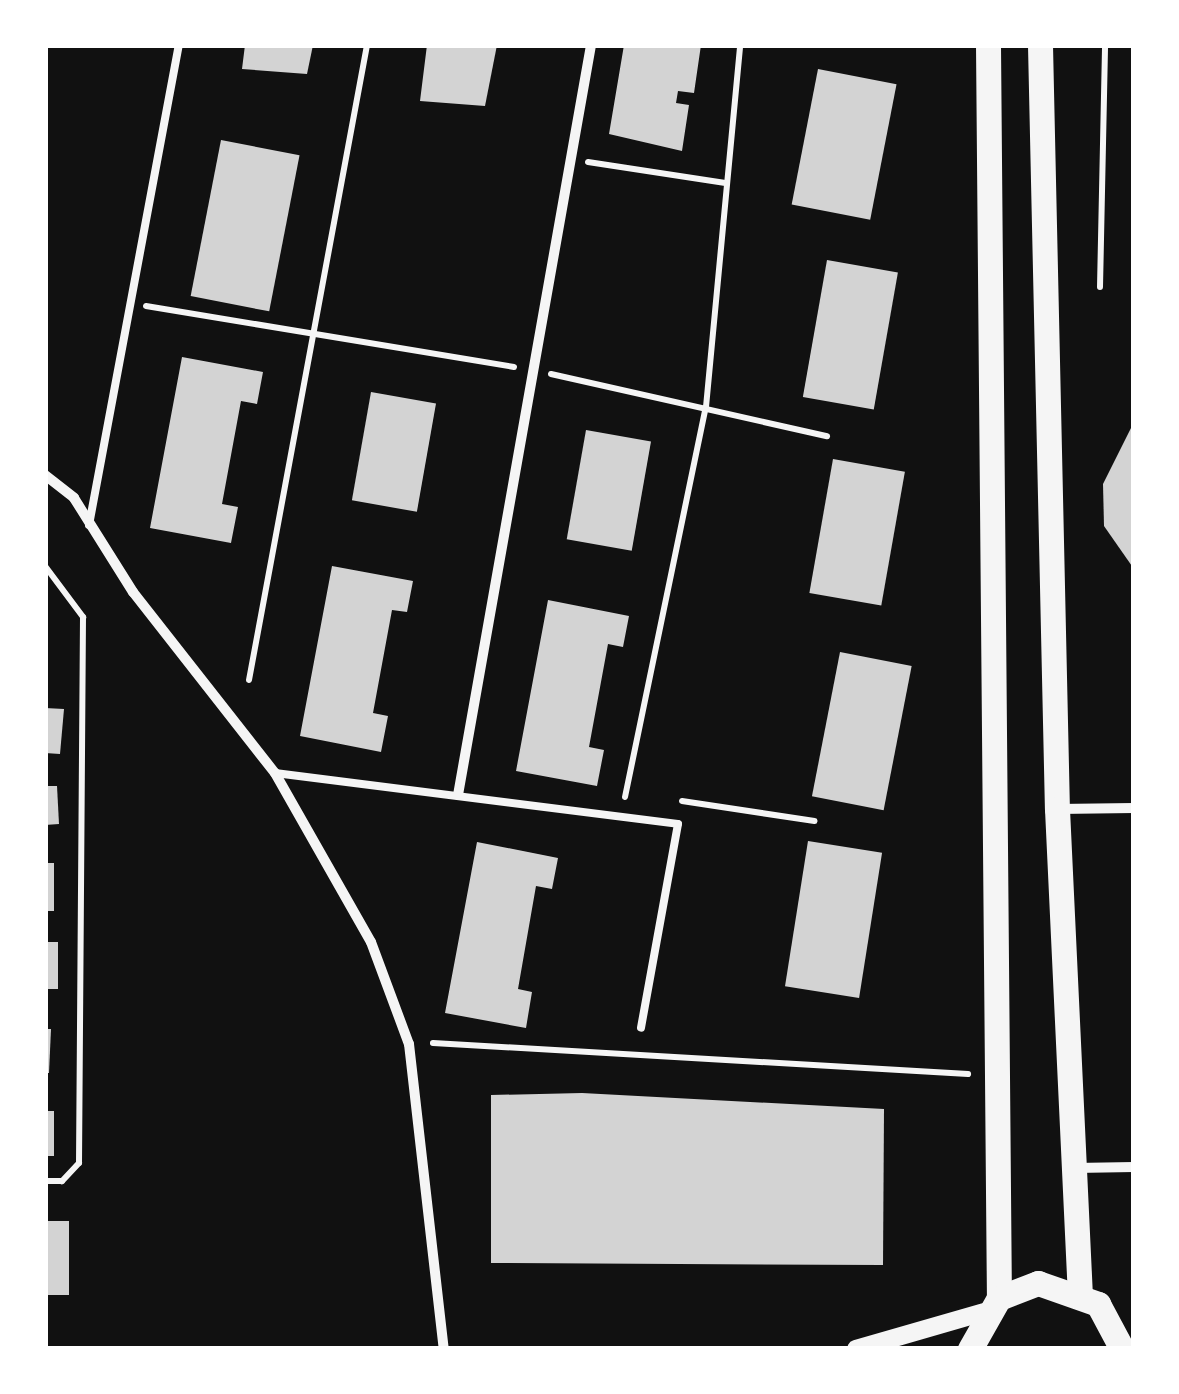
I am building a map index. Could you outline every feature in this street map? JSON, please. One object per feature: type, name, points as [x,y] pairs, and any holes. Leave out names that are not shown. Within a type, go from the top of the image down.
[{"type":"main road","points":[[970,1349],[992,1305],[988,45]]},
{"type":"main road","points":[[1040,45],[1057,809],[1080,1291]]},
{"type":"main road","points":[[992,1305],[1038,1283],[1080,1291],[1123,1329],[1122,1349]]},
{"type":"street","points":[[458,795],[591,45]]},
{"type":"street","points":[[45,475],[74,498],[88,530],[275,773],[371,942],[409,1044],[444,1349]]},
{"type":"street","points":[[1057,809],[1134,808]]},
{"type":"street","points":[[1076,1168],[1134,1166]]},
{"type":"street","points":[[856,1349],[992,1305]]},
{"type":"lane","points":[[88,530],[179,45]]},
{"type":"lane","points":[[275,773],[678,824],[640,1028]]},
{"type":"path","points":[[249,680],[310,333],[367,45]]},
{"type":"path","points":[[621,818],[706,407],[740,45]]},
{"type":"path","points":[[1100,288],[1105,45]]},
{"type":"path","points":[[570,159],[725,182]]},
{"type":"path","points":[[133,304],[532,370],[828,436]]},
{"type":"path","points":[[45,566],[83,617],[79,1163],[62,1181],[45,1181]]},
{"type":"path","points":[[626,793],[645,796]]},
{"type":"path","points":[[664,799],[815,821]]},
{"type":"path","points":[[433,1043],[968,1074]]},
{"type":"building","points":[[245,45],[313,45],[307,74],[242,69]]},
{"type":"building","points":[[427,45],[497,45],[485,106],[420,101]]},
{"type":"building","points":[[624,45],[701,45],[694,93],[678,91],[676,103],[689,105],[682,151],[609,134]]},
{"type":"building","points":[[818,69],[897,84],[870,220],[792,204]]},
{"type":"building","points":[[221,140],[300,155],[269,311],[191,296]]},
{"type":"building","points":[[827,260],[898,273],[874,409],[803,397]]},
{"type":"building","points":[[182,357],[263,372],[257,404],[241,401],[222,504],[238,507],[231,543],[150,528]]},
{"type":"building","points":[[371,392],[436,403],[417,512],[352,500]]},
{"type":"building","points":[[1134,422],[1134,569],[1104,526],[1103,484]]},
{"type":"building","points":[[586,430],[651,441],[632,551],[567,539]]},
{"type":"building","points":[[833,459],[905,472],[881,606],[809,593]]},
{"type":"building","points":[[332,566],[413,581],[407,612],[392,610],[373,713],[388,716],[381,752],[300,736]]},
{"type":"building","points":[[548,600],[629,616],[623,647],[608,644],[589,747],[604,750],[597,786],[516,771]]},
{"type":"building","points":[[840,652],[912,666],[884,810],[812,796]]},
{"type":"building","points":[[45,708],[64,709],[60,754],[45,753]]},
{"type":"building","points":[[45,786],[57,786],[59,824],[45,825]]},
{"type":"building","points":[[808,841],[882,853],[859,998],[785,986]]},
{"type":"building","points":[[477,842],[558,858],[552,889],[536,886],[518,989],[532,992],[526,1028],[445,1013]]},
{"type":"building","points":[[45,863],[54,863],[54,911],[45,911]]},
{"type":"building","points":[[45,942],[58,942],[58,989],[45,989]]},
{"type":"building","points":[[45,1029],[51,1029],[49,1073],[45,1073]]},
{"type":"building","points":[[582,1093],[884,1109],[883,1265],[491,1263],[491,1095]]},
{"type":"building","points":[[45,1111],[54,1111],[54,1156],[45,1156]]},
{"type":"building","points":[[45,1221],[69,1221],[69,1295],[45,1295]]}]
